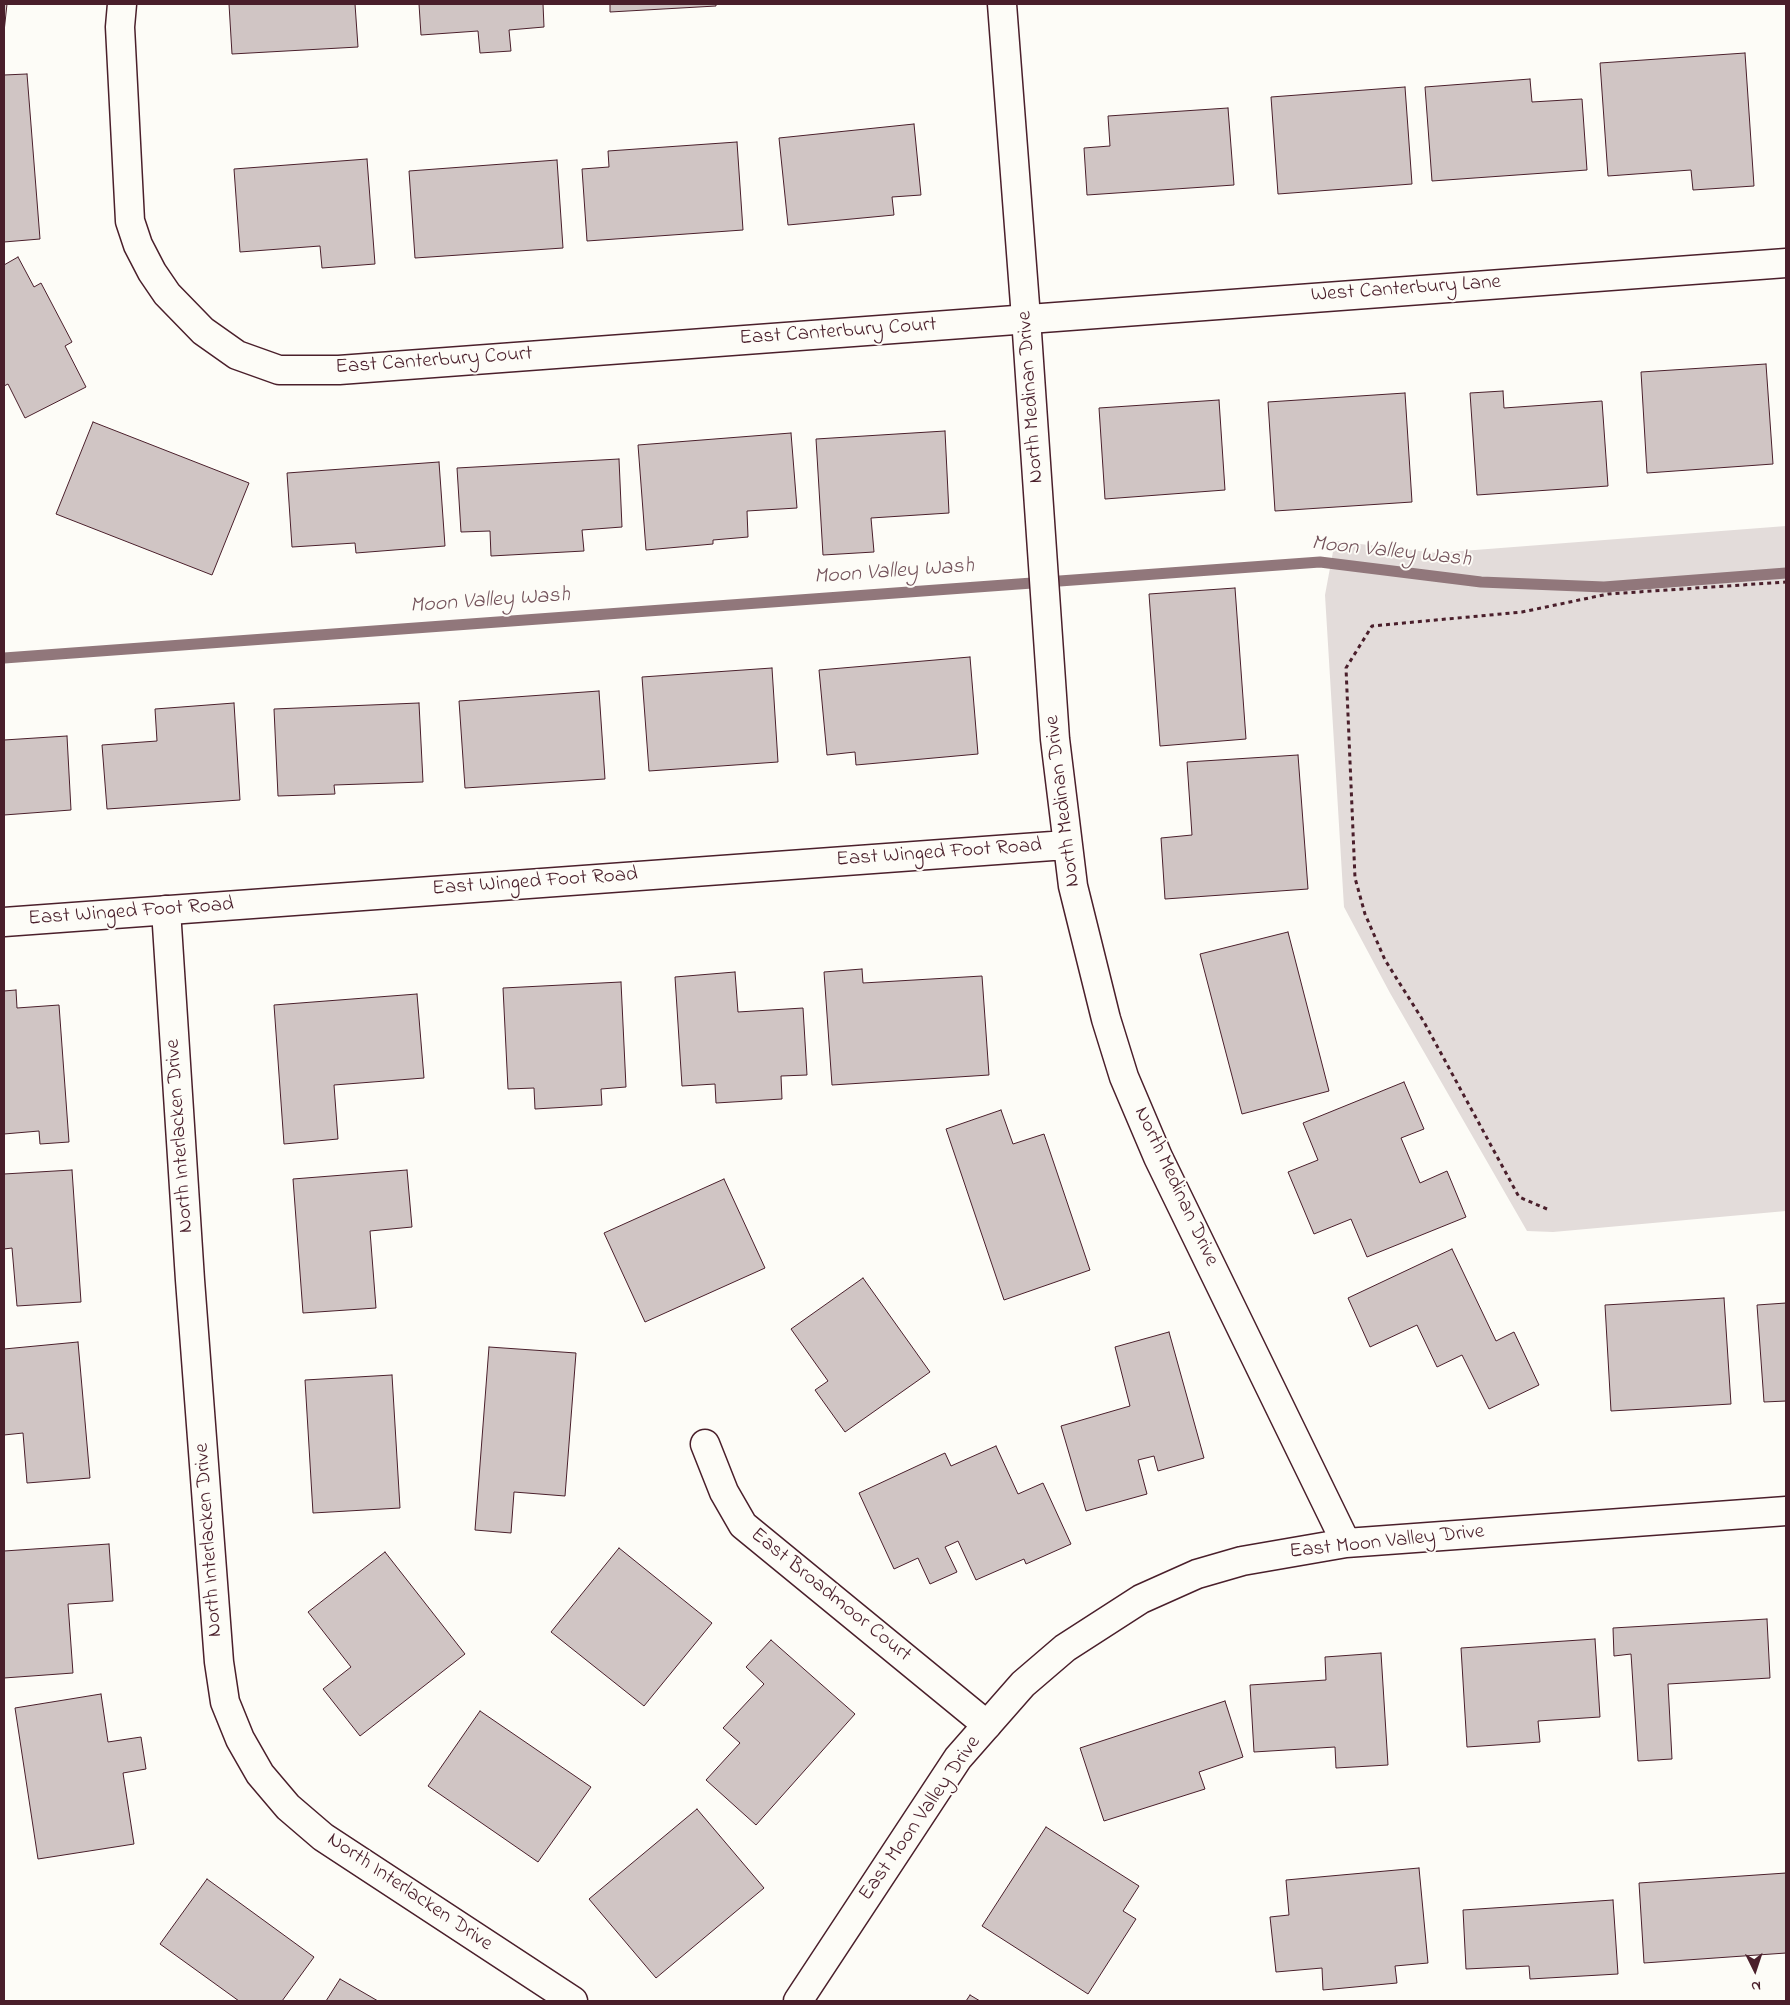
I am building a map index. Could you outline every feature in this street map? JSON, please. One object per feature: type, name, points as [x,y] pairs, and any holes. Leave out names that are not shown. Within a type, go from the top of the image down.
[{"type":"street","name":"East Canterbury Court","points":[[122,4],[120,27],[130,220],[138,245],[152,272],[184,313],[203,331],[237,355],[261,365],[279,370],[300,372],[339,370],[1026,318]]},
{"type":"street","name":"North Medinan Drive","points":[[1002,4],[1055,740],[1066,845],[1073,886],[1089,957],[1124,1077],[1158,1157],[1346,1543]]},
{"type":"street","name":"West Canterbury Lane","points":[[1026,318],[1786,262]]},
{"type":"street","name":"East Winged Foot Road","points":[[4,922],[1066,845]]},
{"type":"street","name":"North Interlacken Drive","points":[[166,910],[190,1280],[219,1662],[225,1702],[240,1739],[260,1774],[288,1807],[323,1837],[573,2001]]},
{"type":"street","name":"East Broadmoor Court","points":[[705,1444],[724,1492],[743,1525],[987,1725]]},
{"type":"street","name":"East Moon Valley Drive","points":[[798,2001],[958,1758],[1023,1684],[1065,1648],[1141,1599],[1197,1574],[1242,1561],[1346,1543],[1786,1511]]},
{"type":"path","points":[[1547,1209],[1519,1197],[1429,1029],[1386,960],[1364,914],[1356,878],[1346,668],[1372,626],[1522,612],[1608,594],[1786,582]]},
{"type":"shaded area","points":[[1786,526],[1786,1211],[1553,1232],[1527,1231],[1390,993],[1344,907],[1325,595],[1335,541],[1436,553]]},
{"type":"building","points":[[4,4],[7,4],[4,32]]},
{"type":"building","points":[[229,4],[355,4],[358,47],[232,54]]},
{"type":"building","points":[[419,4],[543,4],[544,27],[509,30],[511,51],[480,53],[478,31],[421,35]]},
{"type":"building","points":[[610,4],[716,4],[716,6],[610,12]]},
{"type":"building","points":[[1745,53],[1754,186],[1693,190],[1691,170],[1608,176],[1600,63]]},
{"type":"building","points":[[27,74],[40,239],[4,242],[4,75]]},
{"type":"building","points":[[1530,79],[1532,102],[1582,99],[1587,170],[1432,181],[1425,87]]},
{"type":"building","points":[[1405,87],[1412,184],[1278,194],[1271,97]]},
{"type":"building","points":[[1228,108],[1234,185],[1087,195],[1084,148],[1110,146],[1108,116]]},
{"type":"building","points":[[914,124],[921,195],[892,197],[894,215],[788,225],[779,138]]},
{"type":"building","points":[[737,142],[743,230],[587,241],[582,169],[609,167],[608,151]]},
{"type":"building","points":[[367,159],[375,264],[322,268],[320,246],[240,252],[234,169]]},
{"type":"building","points":[[557,160],[563,248],[415,258],[409,171]]},
{"type":"building","points":[[18,257],[34,287],[41,283],[72,342],[65,346],[86,387],[25,418],[8,384],[4,386],[4,265]]},
{"type":"building","points":[[1766,364],[1773,464],[1647,473],[1641,372]]},
{"type":"building","points":[[1503,391],[1504,408],[1602,401],[1608,486],[1477,495],[1470,393]]},
{"type":"building","points":[[1405,393],[1412,502],[1275,511],[1268,402]]},
{"type":"building","points":[[1219,400],[1225,490],[1105,499],[1099,408]]},
{"type":"building","points":[[93,422],[249,483],[212,575],[56,514]]},
{"type":"building","points":[[945,431],[949,513],[871,518],[874,552],[823,555],[816,439]]},
{"type":"building","points":[[791,433],[797,508],[747,511],[748,537],[713,540],[713,544],[646,550],[638,445]]},
{"type":"building","points":[[619,459],[622,527],[582,530],[584,551],[491,556],[490,531],[461,532],[457,468]]},
{"type":"building","points":[[439,462],[445,546],[356,553],[355,543],[292,547],[287,473]]},
{"type":"building","points":[[1235,588],[1246,739],[1160,746],[1149,594]]},
{"type":"building","points":[[970,657],[978,754],[856,765],[855,752],[827,755],[819,670]]},
{"type":"building","points":[[772,668],[778,762],[649,771],[642,677]]},
{"type":"building","points":[[599,691],[605,779],[465,788],[459,701]]},
{"type":"building","points":[[234,703],[240,800],[107,809],[102,745],[157,741],[155,709]]},
{"type":"building","points":[[419,703],[423,782],[334,785],[335,794],[278,796],[274,709]]},
{"type":"building","points":[[67,736],[71,810],[4,815],[4,740]]},
{"type":"building","points":[[1298,755],[1308,889],[1165,899],[1161,838],[1192,835],[1187,762]]},
{"type":"building","points":[[1288,932],[1329,1091],[1242,1114],[1200,954]]},
{"type":"building","points":[[862,969],[863,983],[982,976],[989,1075],[832,1085],[824,972]]},
{"type":"building","points":[[735,972],[738,1012],[803,1008],[807,1075],[781,1076],[782,1099],[716,1103],[715,1084],[682,1086],[675,977]]},
{"type":"building","points":[[621,982],[626,1087],[601,1089],[602,1105],[535,1109],[534,1088],[508,1089],[503,988]]},
{"type":"building","points":[[16,990],[17,1008],[59,1005],[69,1142],[40,1144],[39,1131],[4,1134],[4,991]]},
{"type":"building","points":[[417,994],[424,1078],[334,1085],[338,1139],[284,1144],[274,1005]]},
{"type":"building","points":[[1404,1082],[1424,1129],[1401,1138],[1420,1183],[1447,1171],[1466,1217],[1367,1257],[1351,1219],[1314,1234],[1288,1172],[1318,1160],[1303,1123]]},
{"type":"building","points":[[1001,1110],[1013,1144],[1044,1134],[1090,1270],[1004,1300],[946,1129]]},
{"type":"building","points":[[72,1170],[81,1302],[17,1306],[12,1248],[4,1249],[4,1174]]},
{"type":"building","points":[[407,1170],[412,1227],[370,1231],[376,1308],[303,1313],[293,1179]]},
{"type":"building","points":[[724,1179],[765,1268],[645,1322],[604,1233]]},
{"type":"building","points":[[1452,1249],[1496,1341],[1514,1332],[1539,1385],[1489,1409],[1462,1355],[1437,1367],[1417,1325],[1370,1347],[1348,1298]]},
{"type":"building","points":[[863,1278],[930,1372],[845,1432],[815,1390],[828,1381],[791,1329]]},
{"type":"building","points":[[1724,1298],[1731,1404],[1611,1411],[1605,1305]]},
{"type":"building","points":[[1786,1303],[1786,1401],[1764,1402],[1757,1305]]},
{"type":"building","points":[[1169,1332],[1204,1458],[1158,1471],[1154,1456],[1138,1460],[1147,1494],[1086,1511],[1061,1426],[1130,1406],[1115,1347]]},
{"type":"building","points":[[78,1342],[90,1478],[27,1483],[23,1433],[4,1435],[4,1349]]},
{"type":"building","points":[[489,1347],[576,1353],[565,1496],[514,1492],[511,1533],[475,1530]]},
{"type":"building","points":[[392,1375],[400,1508],[313,1513],[305,1380]]},
{"type":"building","points":[[996,1446],[1018,1494],[1043,1483],[1071,1544],[1026,1564],[1024,1559],[976,1580],[958,1541],[945,1547],[957,1572],[930,1584],[918,1558],[894,1569],[859,1493],[945,1453],[951,1466]]},
{"type":"building","points":[[109,1544],[113,1601],[68,1604],[73,1673],[4,1678],[4,1551]]},
{"type":"building","points":[[619,1548],[712,1623],[644,1706],[551,1632]]},
{"type":"building","points":[[385,1552],[465,1654],[360,1736],[323,1689],[351,1667],[308,1612]]},
{"type":"building","points":[[1767,1619],[1770,1678],[1668,1684],[1672,1759],[1638,1761],[1631,1654],[1614,1656],[1613,1628]]},
{"type":"building","points":[[1595,1639],[1600,1717],[1538,1721],[1540,1742],[1467,1747],[1461,1648]]},
{"type":"building","points":[[771,1640],[855,1714],[756,1825],[706,1780],[740,1743],[723,1728],[764,1684],[746,1667]]},
{"type":"building","points":[[1381,1653],[1388,1765],[1336,1768],[1335,1747],[1254,1752],[1250,1685],[1326,1680],[1325,1657]]},
{"type":"building","points":[[101,1694],[108,1742],[141,1737],[146,1769],[123,1773],[134,1844],[38,1859],[15,1708]]},
{"type":"building","points":[[1225,1701],[1243,1757],[1199,1772],[1205,1789],[1104,1821],[1080,1748]]},
{"type":"building","points":[[480,1711],[591,1787],[538,1862],[428,1786]]},
{"type":"building","points":[[697,1809],[764,1888],[656,1978],[589,1899]]},
{"type":"building","points":[[1046,1827],[1139,1886],[1123,1911],[1136,1919],[1088,1994],[982,1926]]},
{"type":"building","points":[[1419,1868],[1428,1963],[1395,1966],[1397,1983],[1323,1990],[1322,1968],[1276,1972],[1270,1917],[1289,1915],[1286,1880]]},
{"type":"building","points":[[1786,1873],[1786,1953],[1644,1963],[1639,1883]]},
{"type":"building","points":[[207,1879],[314,1957],[282,2001],[239,2001],[160,1944]]},
{"type":"building","points":[[1613,1900],[1618,1974],[1530,1979],[1529,1966],[1466,1969],[1463,1910]]},
{"type":"building","points":[[340,1979],[378,2001],[326,2001]]},
{"type":"building","points":[[970,1995],[980,2001],[966,2001]]},
{"type":"waterway","name":"Moon Valley Wash","points":[[4,658],[1320,562],[1481,582],[1604,587],[1786,573]]}]
